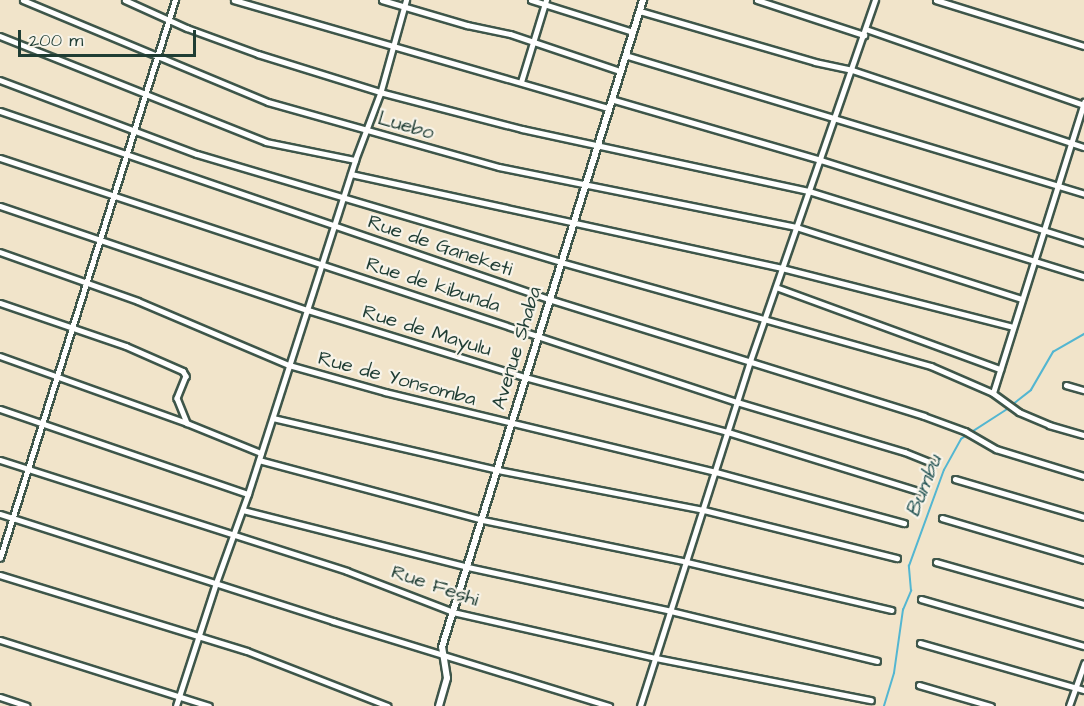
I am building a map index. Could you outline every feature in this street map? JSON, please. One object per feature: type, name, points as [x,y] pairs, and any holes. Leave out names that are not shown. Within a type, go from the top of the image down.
[{"type":"street","name":"Luebo","points":[[23,0],[268,102],[499,168],[796,227],[1022,299]]},
{"type":"street","points":[[125,0],[167,20],[258,54],[380,92],[522,129],[809,191],[1084,276]]},
{"type":"street","points":[[0,558],[100,241],[132,131],[175,0]]},
{"type":"street","points":[[234,0],[608,108]]},
{"type":"street","points":[[382,0],[533,42],[620,71]]},
{"type":"street","points":[[176,706],[273,418],[308,310],[320,264],[355,160],[368,130],[406,0]]},
{"type":"street","points":[[531,0],[545,2],[633,32]]},
{"type":"street","name":"Avenue Shaba","points":[[440,706],[447,678],[442,646],[643,0]]},
{"type":"street","points":[[757,0],[865,32],[1084,104],[1042,231],[993,393]]},
{"type":"street","points":[[640,706],[764,319],[875,0]]},
{"type":"street","points":[[936,0],[1084,46]]},
{"type":"street","points":[[521,82],[545,2]]},
{"type":"street","points":[[640,11],[815,62],[852,70],[1084,147]]},
{"type":"street","points":[[0,36],[266,142],[355,160]]},
{"type":"street","points":[[625,55],[1058,184],[1084,194]]},
{"type":"street","points":[[0,80],[197,154],[343,199],[931,366],[993,393],[1019,412],[1049,425],[1084,435]]},
{"type":"street","points":[[611,99],[821,160],[1084,243]]},
{"type":"street","name":"Rue de Ganeketi","points":[[0,111],[549,299],[965,431],[1014,456],[1084,476]]},
{"type":"street","name":"Rue de kibunda","points":[[0,158],[737,402],[905,452],[934,464]]},
{"type":"street","points":[[351,174],[782,268],[1013,327]]},
{"type":"street","name":"Rue de Mayulu","points":[[0,206],[308,310],[525,377],[728,432],[919,491]]},
{"type":"street","name":"Rue de Yonsomba","points":[[0,252],[86,282],[289,364],[511,424],[716,472],[904,523]]},
{"type":"street","points":[[776,287],[1000,369]]},
{"type":"street","points":[[0,303],[126,346],[183,371],[186,376],[177,398],[187,423]]},
{"type":"street","points":[[0,356],[187,423],[261,453]]},
{"type":"street","points":[[1066,385],[1084,390]]},
{"type":"street","points":[[0,409],[248,494]]},
{"type":"street","points":[[273,418],[498,470],[704,510],[897,558]]},
{"type":"street","name":"Rue Feshi","points":[[0,460],[346,571],[453,612],[656,658],[871,700]]},
{"type":"street","points":[[259,460],[483,520],[687,562],[891,610]]},
{"type":"street","points":[[955,479],[1084,517]]},
{"type":"street","points":[[243,510],[468,567],[671,611],[877,661]]},
{"type":"street","points":[[0,514],[609,706]]},
{"type":"street","points":[[942,518],[1084,560]]},
{"type":"street","points":[[936,562],[1084,604]]},
{"type":"street","points":[[0,575],[275,661],[388,706]]},
{"type":"street","points":[[921,599],[1084,646]]},
{"type":"street","points":[[0,640],[209,706]]},
{"type":"street","points":[[920,643],[1084,690]]},
{"type":"street","points":[[1069,706],[1084,664]]},
{"type":"street","points":[[919,685],[991,706]]},
{"type":"street","points":[[0,698],[27,706]]},
{"type":"waterway","name":"Bumbu","points":[[1012,405],[1031,390],[1053,352],[1084,334]]},
{"type":"waterway","name":"Bumbu","points":[[884,706],[894,673],[903,610],[911,591],[909,566],[944,470],[961,439],[1009,408]]}]
